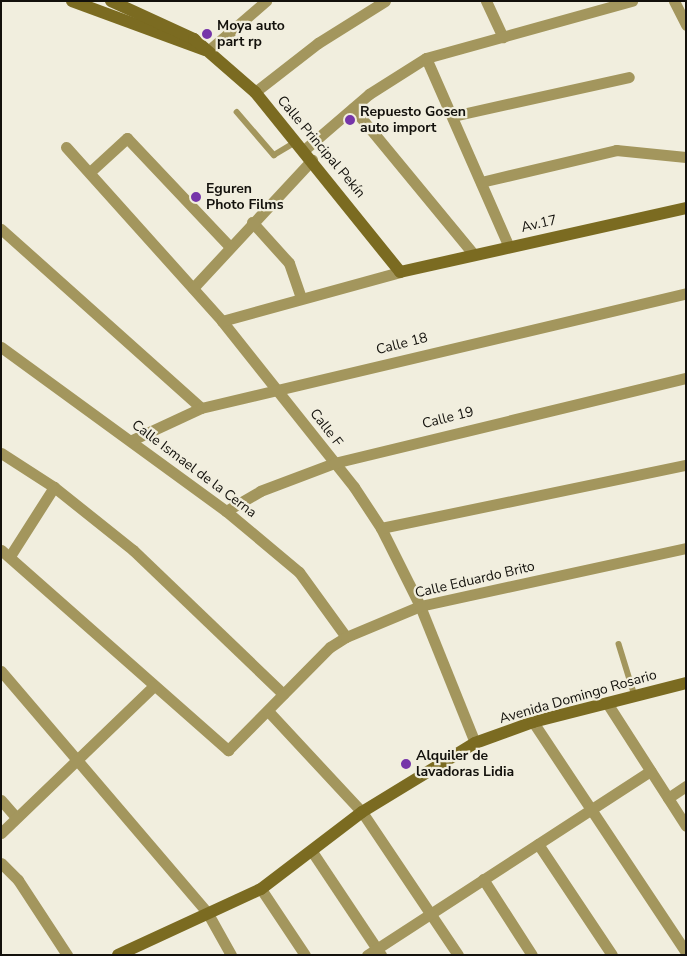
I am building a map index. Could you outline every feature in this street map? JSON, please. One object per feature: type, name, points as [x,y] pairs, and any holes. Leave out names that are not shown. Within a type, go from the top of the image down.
[{"type":"main road","name":"Calle Principal Pekín","points":[[72,1],[208,51]]},
{"type":"main road","name":"Calle Principal Pekín","points":[[111,1],[194,39],[255,92],[304,150],[400,272]]},
{"type":"main road","name":"Av.17","points":[[400,272],[686,208]]},
{"type":"main road","name":"Avenida Domingo Rosario","points":[[118,955],[207,912],[261,889],[313,853],[362,812],[474,743],[533,722],[686,683]]},
{"type":"street","points":[[208,51],[266,1]]},
{"type":"street","points":[[255,92],[318,43],[384,1]]},
{"type":"street","points":[[486,1],[503,38]]},
{"type":"street","points":[[193,288],[252,222],[304,150],[353,108],[426,58],[503,38],[606,5],[632,1]]},
{"type":"street","points":[[674,1],[686,25]]},
{"type":"street","points":[[426,58],[509,247]]},
{"type":"street","points":[[453,116],[629,77]]},
{"type":"street","points":[[353,108],[474,255]]},
{"type":"street","points":[[91,171],[127,138],[229,246]]},
{"type":"street","name":"Calle F","points":[[66,147],[91,171],[222,321],[334,463],[381,528],[420,606],[474,743]]},
{"type":"street","points":[[481,182],[616,150],[686,157]]},
{"type":"street","points":[[252,222],[289,263],[301,297]]},
{"type":"street","points":[[1,230],[202,408]]},
{"type":"street","points":[[222,321],[301,297],[400,272]]},
{"type":"street","name":"Calle 18","points":[[132,440],[202,408],[686,293]]},
{"type":"street","name":"Calle Ismael de la Cerna","points":[[1,347],[132,440],[226,510],[299,572],[346,637]]},
{"type":"street","name":"Calle 19","points":[[226,510],[260,491],[334,463],[686,378]]},
{"type":"street","points":[[1,453],[54,487],[133,550],[283,694]]},
{"type":"street","points":[[381,528],[686,465]]},
{"type":"street","points":[[1,833],[154,686],[5,553],[54,487]]},
{"type":"street","name":"Calle Eduardo Brito","points":[[154,686],[228,750],[330,647],[346,637],[420,606],[686,548]]},
{"type":"street","points":[[1,672],[75,762],[207,912],[231,955]]},
{"type":"street","points":[[607,703],[686,826]]},
{"type":"street","points":[[268,711],[362,812],[458,955]]},
{"type":"street","points":[[533,722],[686,952]]},
{"type":"street","points":[[313,853],[375,953],[431,913],[650,771]]},
{"type":"street","points":[[668,798],[686,786]]},
{"type":"street","points":[[1,800],[16,817]]},
{"type":"street","points":[[538,844],[612,955]]},
{"type":"street","points":[[1,863],[18,880],[67,955]]},
{"type":"street","points":[[483,879],[532,955]]},
{"type":"street","points":[[261,889],[305,955]]},
{"type":"lane","points":[[237,112],[274,155],[304,150]]},
{"type":"lane","points":[[620,644],[635,696]]},
{"type":"place","name":"Moya auto part rp","points":[[207,34]]},
{"type":"place","name":"Repuesto Gosen auto import","points":[[350,120]]},
{"type":"place","name":"Eguren Photo Films","points":[[196,197]]},
{"type":"place","name":"Alquiler de lavadoras Lidia","points":[[406,764]]}]
